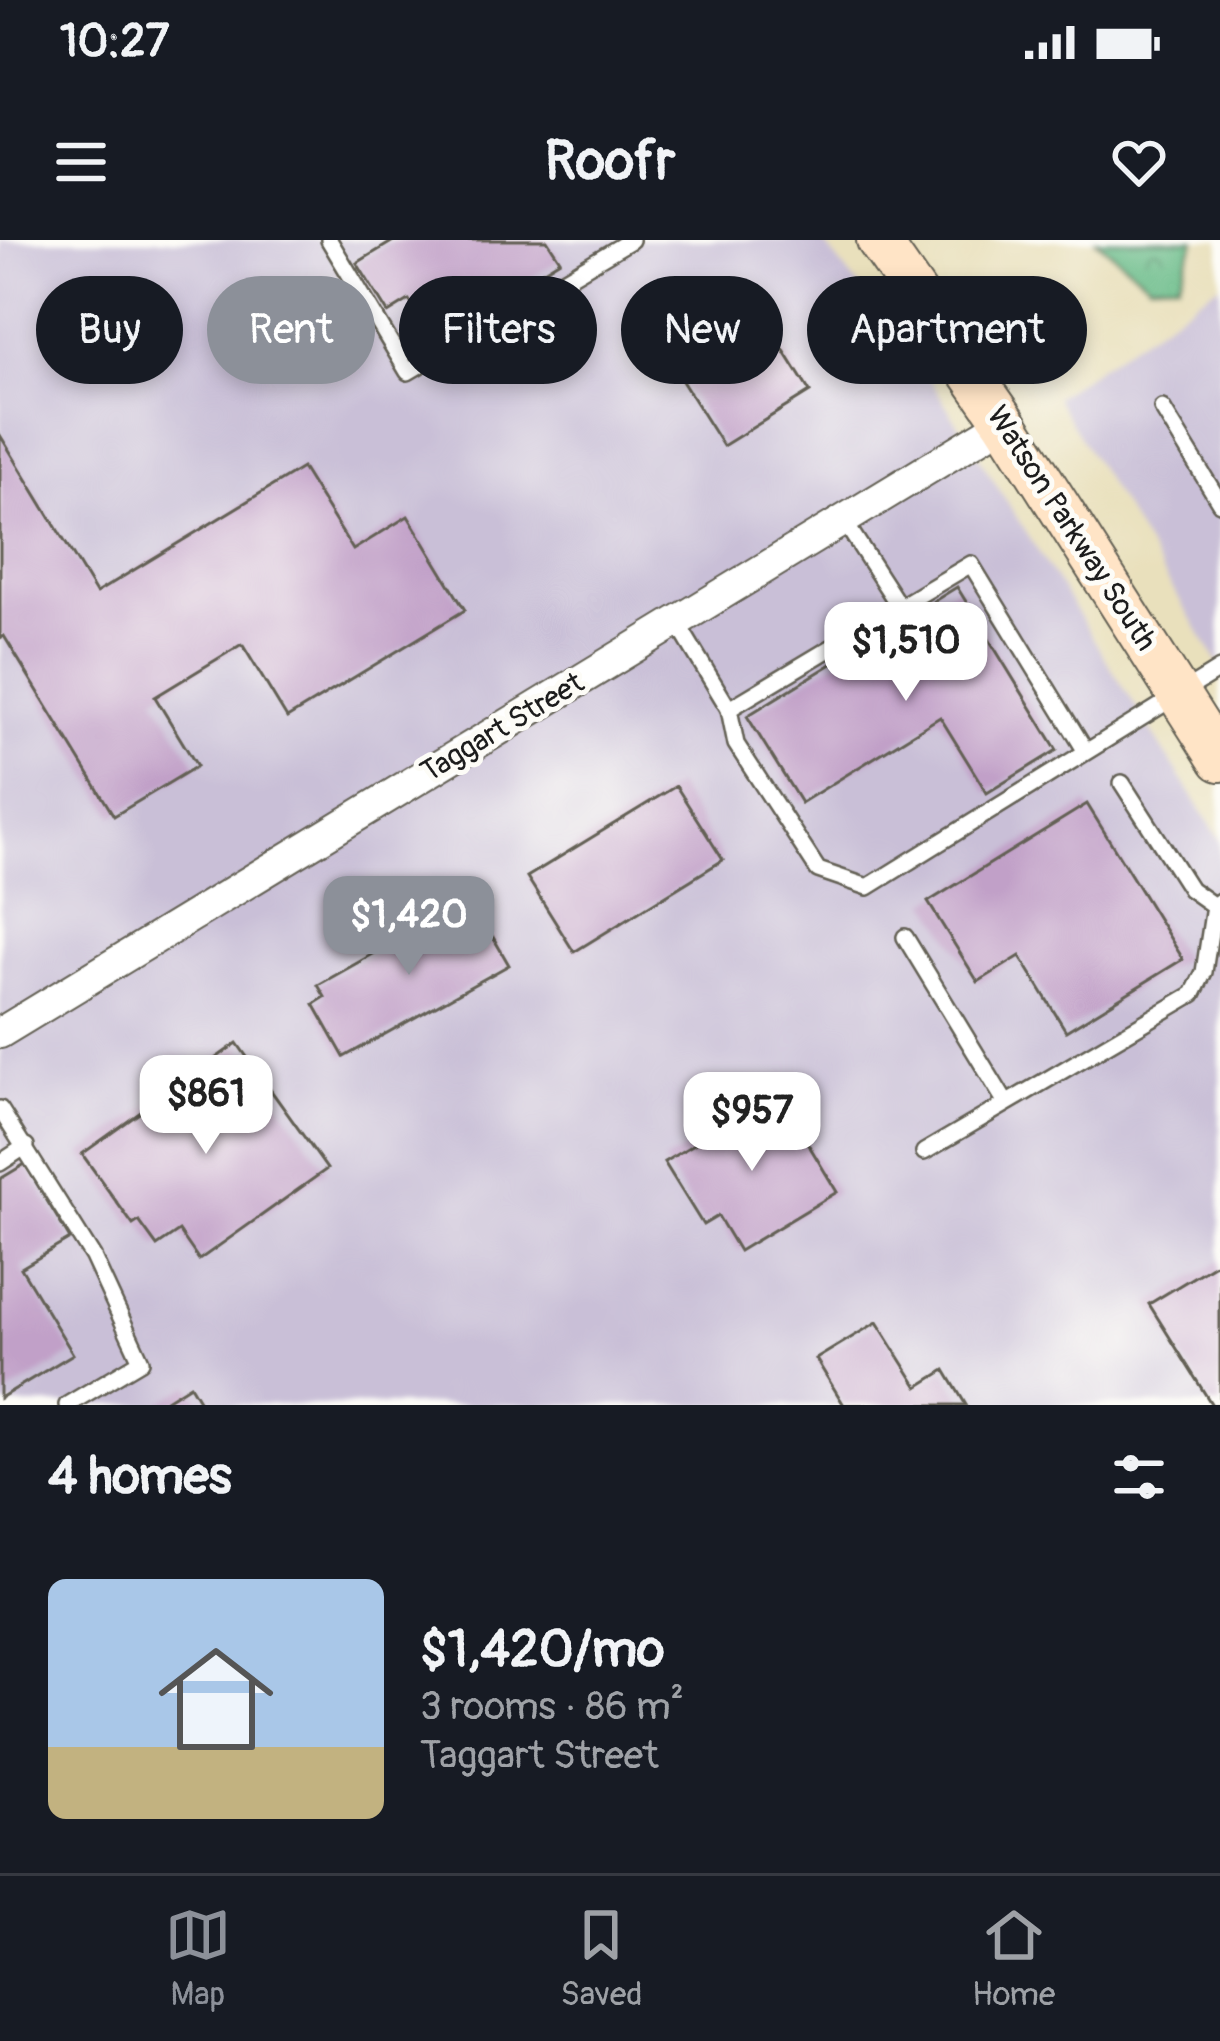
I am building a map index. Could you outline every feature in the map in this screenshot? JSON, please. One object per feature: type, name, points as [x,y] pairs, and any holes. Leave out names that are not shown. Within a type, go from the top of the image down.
[{"type":"main road","name":"Watson Parkway South","points":[[878,240],[1005,422],[1220,760]]},
{"type":"street","name":"Taggart Street","points":[[0,1033],[1005,422]]},
{"type":"lane","points":[[329,240],[408,372],[632,240]]},
{"type":"lane","points":[[1162,408],[1220,503]]},
{"type":"lane","points":[[844,521],[898,606]]},
{"type":"lane","points":[[729,709],[970,564],[1085,750]]},
{"type":"lane","points":[[676,621],[729,709],[736,744],[818,870],[868,887],[1220,669]]},
{"type":"lane","points":[[924,1152],[1193,994],[1204,972],[1217,903],[1190,889],[1122,783]]},
{"type":"lane","points":[[905,937],[1006,1103]]},
{"type":"lane","points":[[0,1109],[93,1257],[141,1361],[67,1405]]},
{"type":"lane","points":[[0,1162],[26,1146]]},
{"type":"shaded area","points":[[0,240],[821,240],[851,276],[807,276],[807,384],[933,384],[1220,840],[1220,1405],[0,1405]]},
{"type":"shaded area","points":[[1220,284],[1220,666],[1055,397],[1074,384],[1087,384],[1087,375]]},
{"type":"green space","points":[[1096,240],[1195,240],[1179,282],[1149,283]]},
{"type":"building","points":[[395,240],[547,240],[560,260],[534,276],[399,276],[399,306],[388,313],[375,292],[375,276],[365,276],[357,263]]},
{"type":"building","points":[[783,349],[810,392],[723,446],[684,384],[783,384]]},
{"type":"building","points":[[0,435],[96,593],[302,468],[353,550],[408,516],[465,610],[287,718],[242,644],[155,697],[197,766],[114,816],[4,636],[0,638]]},
{"type":"building","points":[[957,587],[1057,750],[987,793],[940,717],[801,803],[747,716]]},
{"type":"building","points":[[676,786],[723,860],[574,952],[527,877]]},
{"type":"building","points":[[1087,804],[1183,959],[1066,1031],[1020,956],[978,982],[928,902]]},
{"type":"building","points":[[471,899],[509,965],[344,1057],[314,1004],[325,997],[318,985]]},
{"type":"building","points":[[237,1043],[327,1169],[199,1260],[179,1231],[157,1246],[139,1221],[133,1225],[82,1154]]},
{"type":"building","points":[[778,1094],[837,1192],[739,1251],[718,1216],[703,1225],[664,1162]]},
{"type":"building","points":[[25,1164],[70,1239],[21,1268],[73,1354],[0,1398],[0,1179]]},
{"type":"building","points":[[1220,1261],[1220,1405],[1212,1405],[1149,1304]]},
{"type":"building","points":[[877,1322],[918,1387],[945,1370],[966,1405],[844,1405],[816,1359]]},
{"type":"building","points":[[190,1385],[202,1405],[158,1405]]}]
